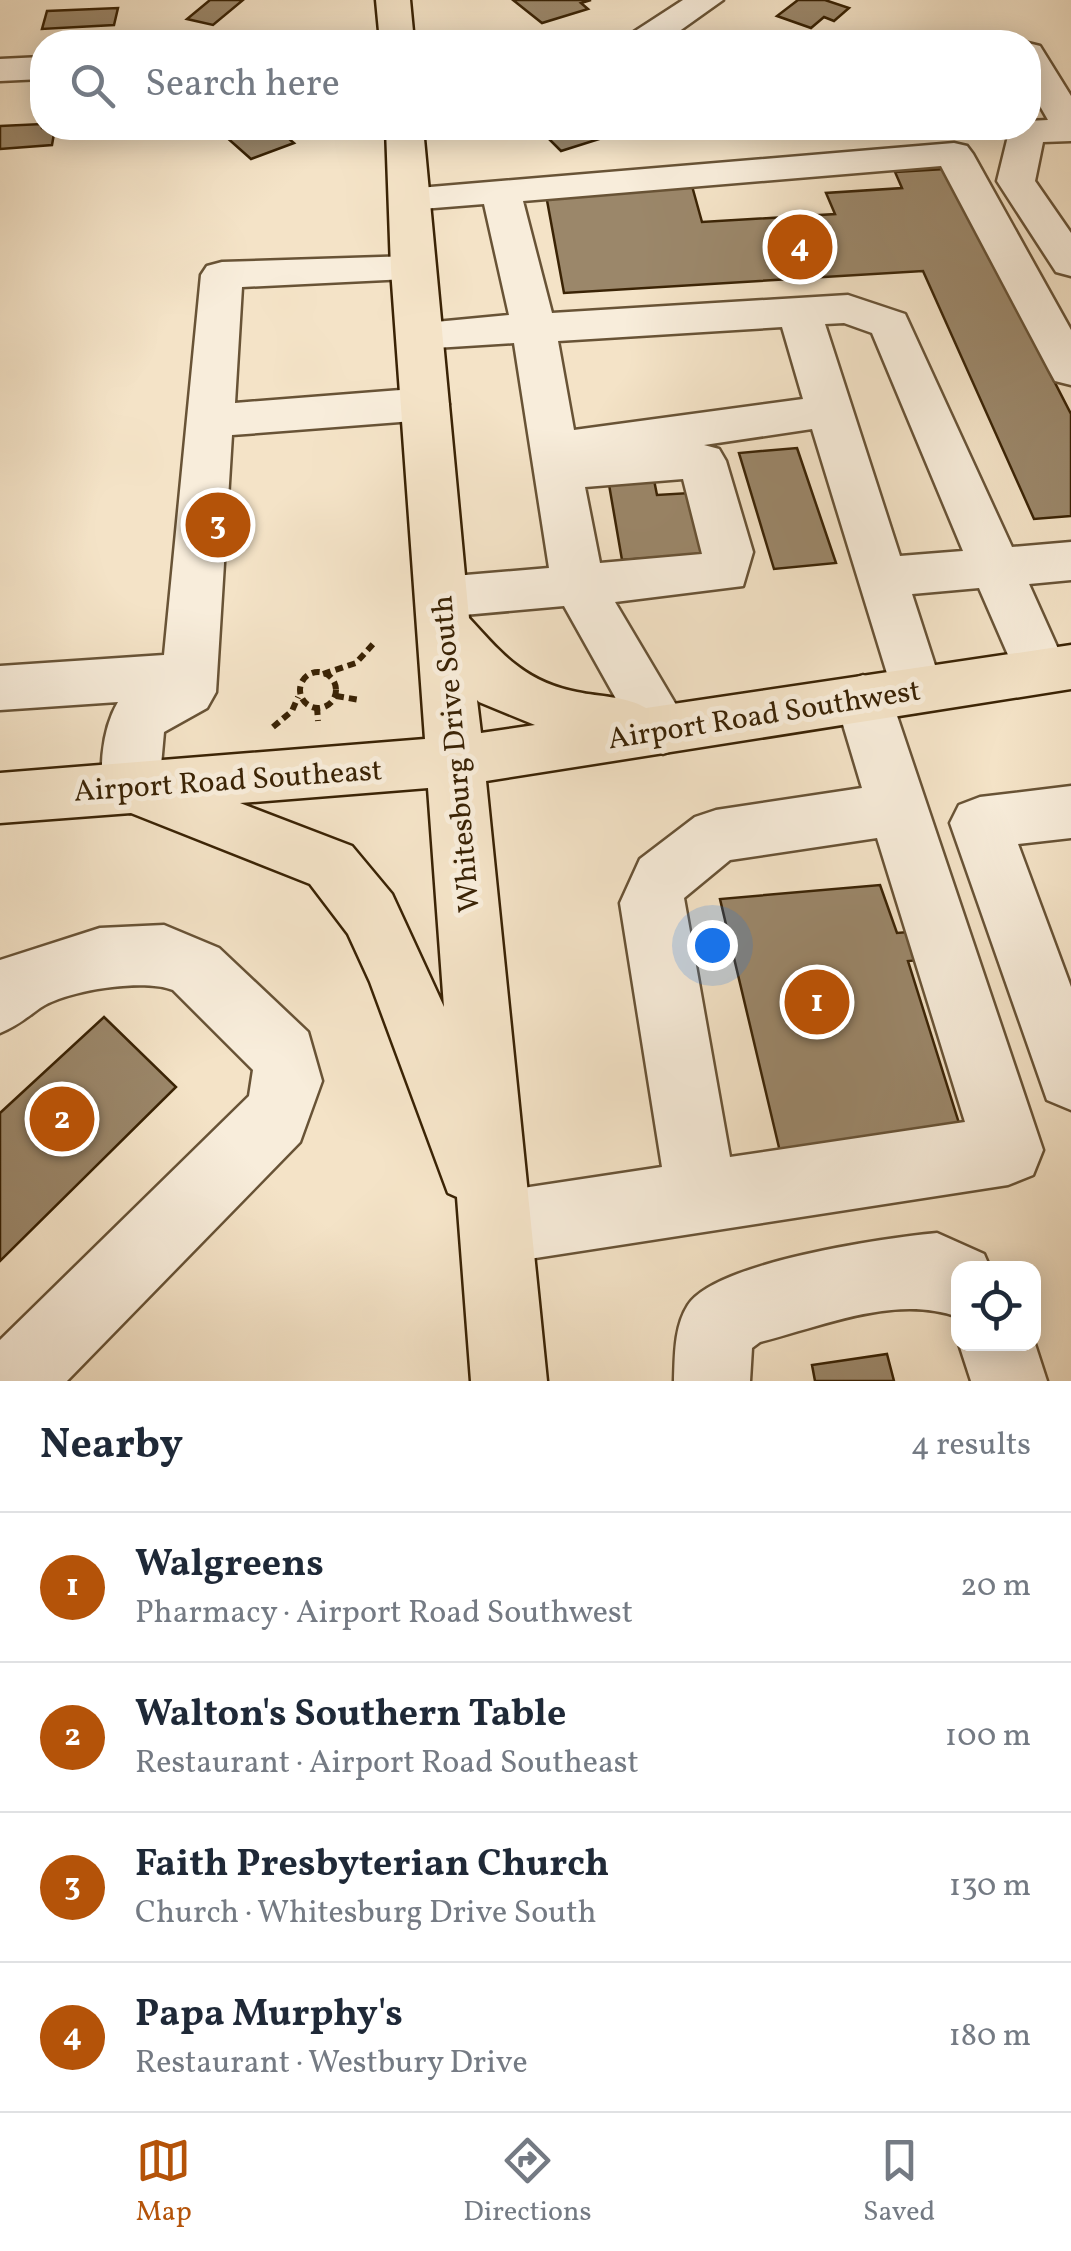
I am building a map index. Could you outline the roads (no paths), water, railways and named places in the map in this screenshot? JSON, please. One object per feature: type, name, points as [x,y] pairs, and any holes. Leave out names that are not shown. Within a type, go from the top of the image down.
[{"type":"main road","points":[[394,0],[396,30]]},
{"type":"main road","name":"Whitesburg Drive South","points":[[405,140],[412,269],[508,1381]]},
{"type":"main road","points":[[444,612],[498,686],[568,714],[663,730]]},
{"type":"main road","name":"Airport Road Southwest","points":[[457,761],[1056,669]]},
{"type":"main road","name":"Airport Road Southeast","points":[[0,798],[457,761]]},
{"type":"main road","points":[[130,788],[246,828],[331,865],[370,914],[400,976],[496,1228]]},
{"type":"street","points":[[660,30],[706,0]]},
{"type":"street","points":[[1041,58],[1071,128],[1041,131]]},
{"type":"street","points":[[0,70],[30,69]]},
{"type":"street","points":[[1024,140],[1016,181],[1071,264]]},
{"type":"street","points":[[409,198],[954,154],[1071,370]]},
{"type":"street","points":[[501,193],[534,328],[578,585],[663,730]]},
{"type":"street","points":[[130,788],[136,718],[188,692],[222,275],[412,269]]},
{"type":"street","points":[[419,334],[848,309],[890,324],[994,565],[1056,669]]},
{"type":"street","points":[[496,1228],[1008,1150],[898,808],[881,577],[799,312]]},
{"type":"street","points":[[210,422],[426,404]]},
{"type":"street","points":[[556,460],[830,410]]},
{"type":"street","points":[[444,612],[578,585],[726,572],[728,552],[702,461],[556,460]]},
{"type":"street","points":[[881,577],[1071,561]]},
{"type":"street","points":[[0,688],[189,675]]},
{"type":"street","points":[[702,1196],[651,904],[662,879],[716,836],[898,808]]},
{"type":"street","points":[[1071,812],[980,823],[1071,1076]]},
{"type":"street","points":[[0,1002],[24,981],[100,958],[164,956],[196,969],[285,1055],[288,1081],[276,1118],[13,1381]]},
{"type":"street","points":[[712,1381],[715,1330],[742,1309],[878,1275],[937,1270],[951,1277]]},
{"type":"street","points":[[999,1351],[1009,1381]]},
{"type":"place","name":"Papa Murphy's","points":[[800,247]]},
{"type":"place","name":"Faith Presbyterian Church","points":[[218,525]]},
{"type":"place","name":"Walgreens","points":[[817,1002]]},
{"type":"place","name":"Walton's Southern Table","points":[[62,1119]]}]
